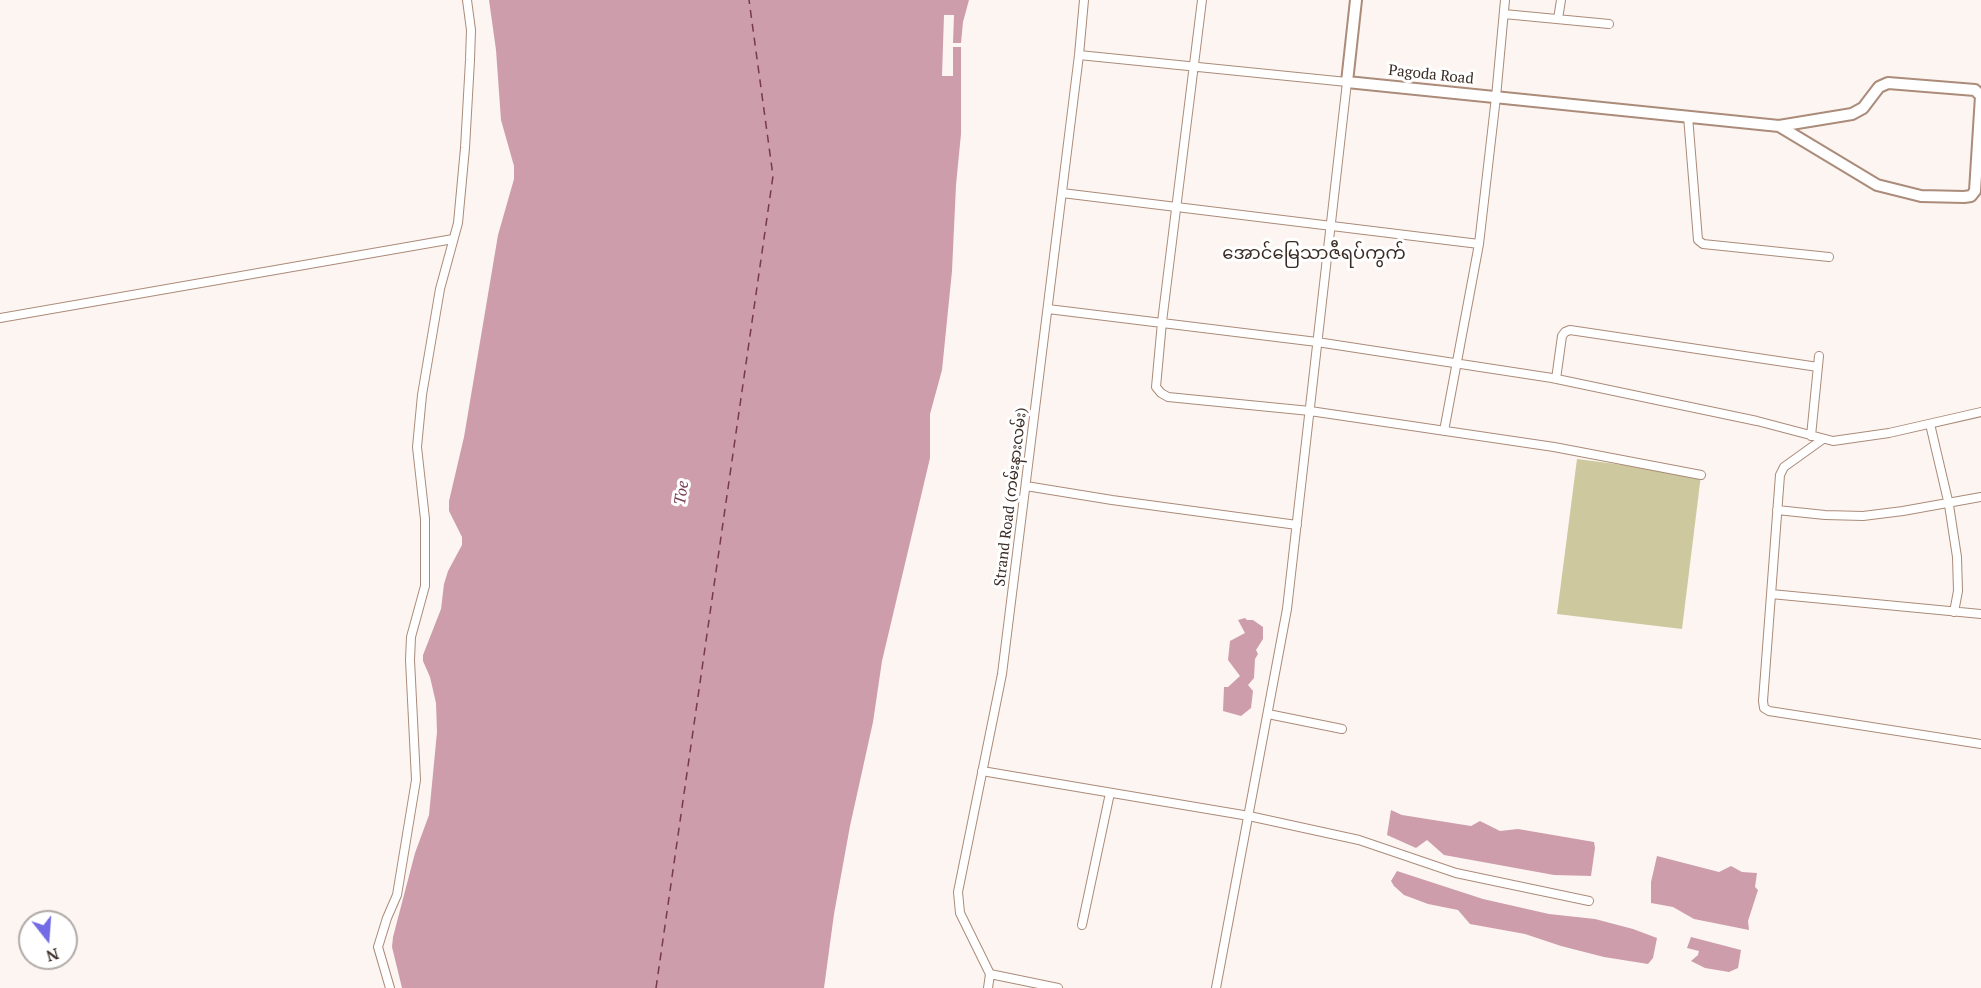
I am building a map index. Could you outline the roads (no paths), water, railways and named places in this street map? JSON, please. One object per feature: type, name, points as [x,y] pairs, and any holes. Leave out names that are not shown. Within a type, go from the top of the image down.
[{"type":"main road","points":[[1347,82],[1356,0]]},
{"type":"main road","name":"Pagoda Road","points":[[1347,82],[1779,126],[1852,114],[1863,108],[1879,87],[1888,83],[1975,90],[1980,96],[1979,151],[1973,194],[1964,197],[1922,196],[1872,183],[1779,126]]},
{"type":"street","points":[[390,988],[378,947],[384,924],[397,895],[416,780],[410,660],[413,627],[425,586],[425,519],[417,447],[422,395],[440,289],[458,223],[465,148],[471,30],[467,0]]},
{"type":"street","name":"Strand Road (ကမ်းနားလမ်း)","points":[[990,974],[960,914],[958,892],[1002,674],[1084,0]]},
{"type":"street","points":[[1202,0],[1162,322],[1156,387],[1161,393],[1168,397],[1310,411],[1554,447],[1701,475]]},
{"type":"street","points":[[1444,431],[1479,244],[1505,0]]},
{"type":"street","points":[[1558,19],[1561,0]]},
{"type":"street","points":[[1504,14],[1609,24]]},
{"type":"street","name":"Pagoda Road","points":[[1079,55],[1347,82]]},
{"type":"street","points":[[1216,988],[1287,609],[1347,82]]},
{"type":"street","points":[[1688,116],[1698,240],[1703,244],[1829,257]]},
{"type":"street","points":[[1062,193],[1479,244]]},
{"type":"street","points":[[0,318],[453,239]]},
{"type":"street","points":[[1048,309],[1317,342],[1556,379],[1757,421],[1833,441],[1889,434],[1981,412]]},
{"type":"street","points":[[1556,379],[1563,334],[1570,330],[1818,367]]},
{"type":"street","points":[[1811,436],[1819,356]]},
{"type":"street","points":[[1930,424],[1949,503],[1957,557],[1958,591],[1954,612]]},
{"type":"street","points":[[1823,439],[1784,467],[1780,475],[1763,700],[1766,710],[1981,744]]},
{"type":"street","points":[[1026,486],[1297,525]]},
{"type":"street","points":[[1777,510],[1863,516],[1903,512],[1981,497]]},
{"type":"street","points":[[1771,594],[1981,614]]},
{"type":"street","points":[[1268,714],[1342,729]]},
{"type":"street","points":[[982,771],[1249,816],[1359,840],[1456,873],[1589,901]]},
{"type":"street","points":[[1082,924],[1110,793]]},
{"type":"street","points":[[988,988],[990,974],[1058,988]]},
{"type":"water","name":"Toe","points":[[489,0],[969,0],[963,22],[961,43],[961,134],[952,271],[942,370],[930,414],[930,458],[882,661],[873,722],[850,826],[834,914],[824,988],[402,988],[392,947],[393,937],[415,853],[429,815],[437,732],[436,703],[423,655],[441,609],[448,571],[462,545],[462,537],[449,511],[449,501],[464,437],[498,235],[514,179],[514,166],[501,120],[496,50]]},
{"type":"water","points":[[1245,618],[1263,627],[1263,639],[1256,650],[1258,654],[1255,659],[1254,678],[1248,685],[1253,691],[1251,708],[1241,716],[1223,711],[1224,687],[1228,687],[1240,676],[1228,660],[1230,641],[1245,633],[1238,620]]},
{"type":"water","points":[[1391,810],[1402,815],[1471,826],[1480,821],[1500,831],[1518,829],[1594,842],[1591,876],[1554,875],[1444,855],[1427,840],[1416,848],[1387,835]]},
{"type":"water","points":[[1657,856],[1719,872],[1731,866],[1742,872],[1757,873],[1755,887],[1758,890],[1748,921],[1749,930],[1694,919],[1673,907],[1651,903],[1651,882]]},
{"type":"water","points":[[1397,871],[1483,899],[1549,914],[1595,919],[1633,929],[1657,938],[1653,958],[1648,964],[1604,957],[1525,934],[1470,924],[1458,910],[1428,904],[1404,895],[1391,881]]},
{"type":"water","points":[[1691,937],[1741,950],[1738,968],[1729,972],[1705,968],[1691,961],[1699,951],[1687,948]]},
{"type":"district","name":"အောင်မြေသာဇီရပ်ကွက်","points":[[1314,254]]}]
